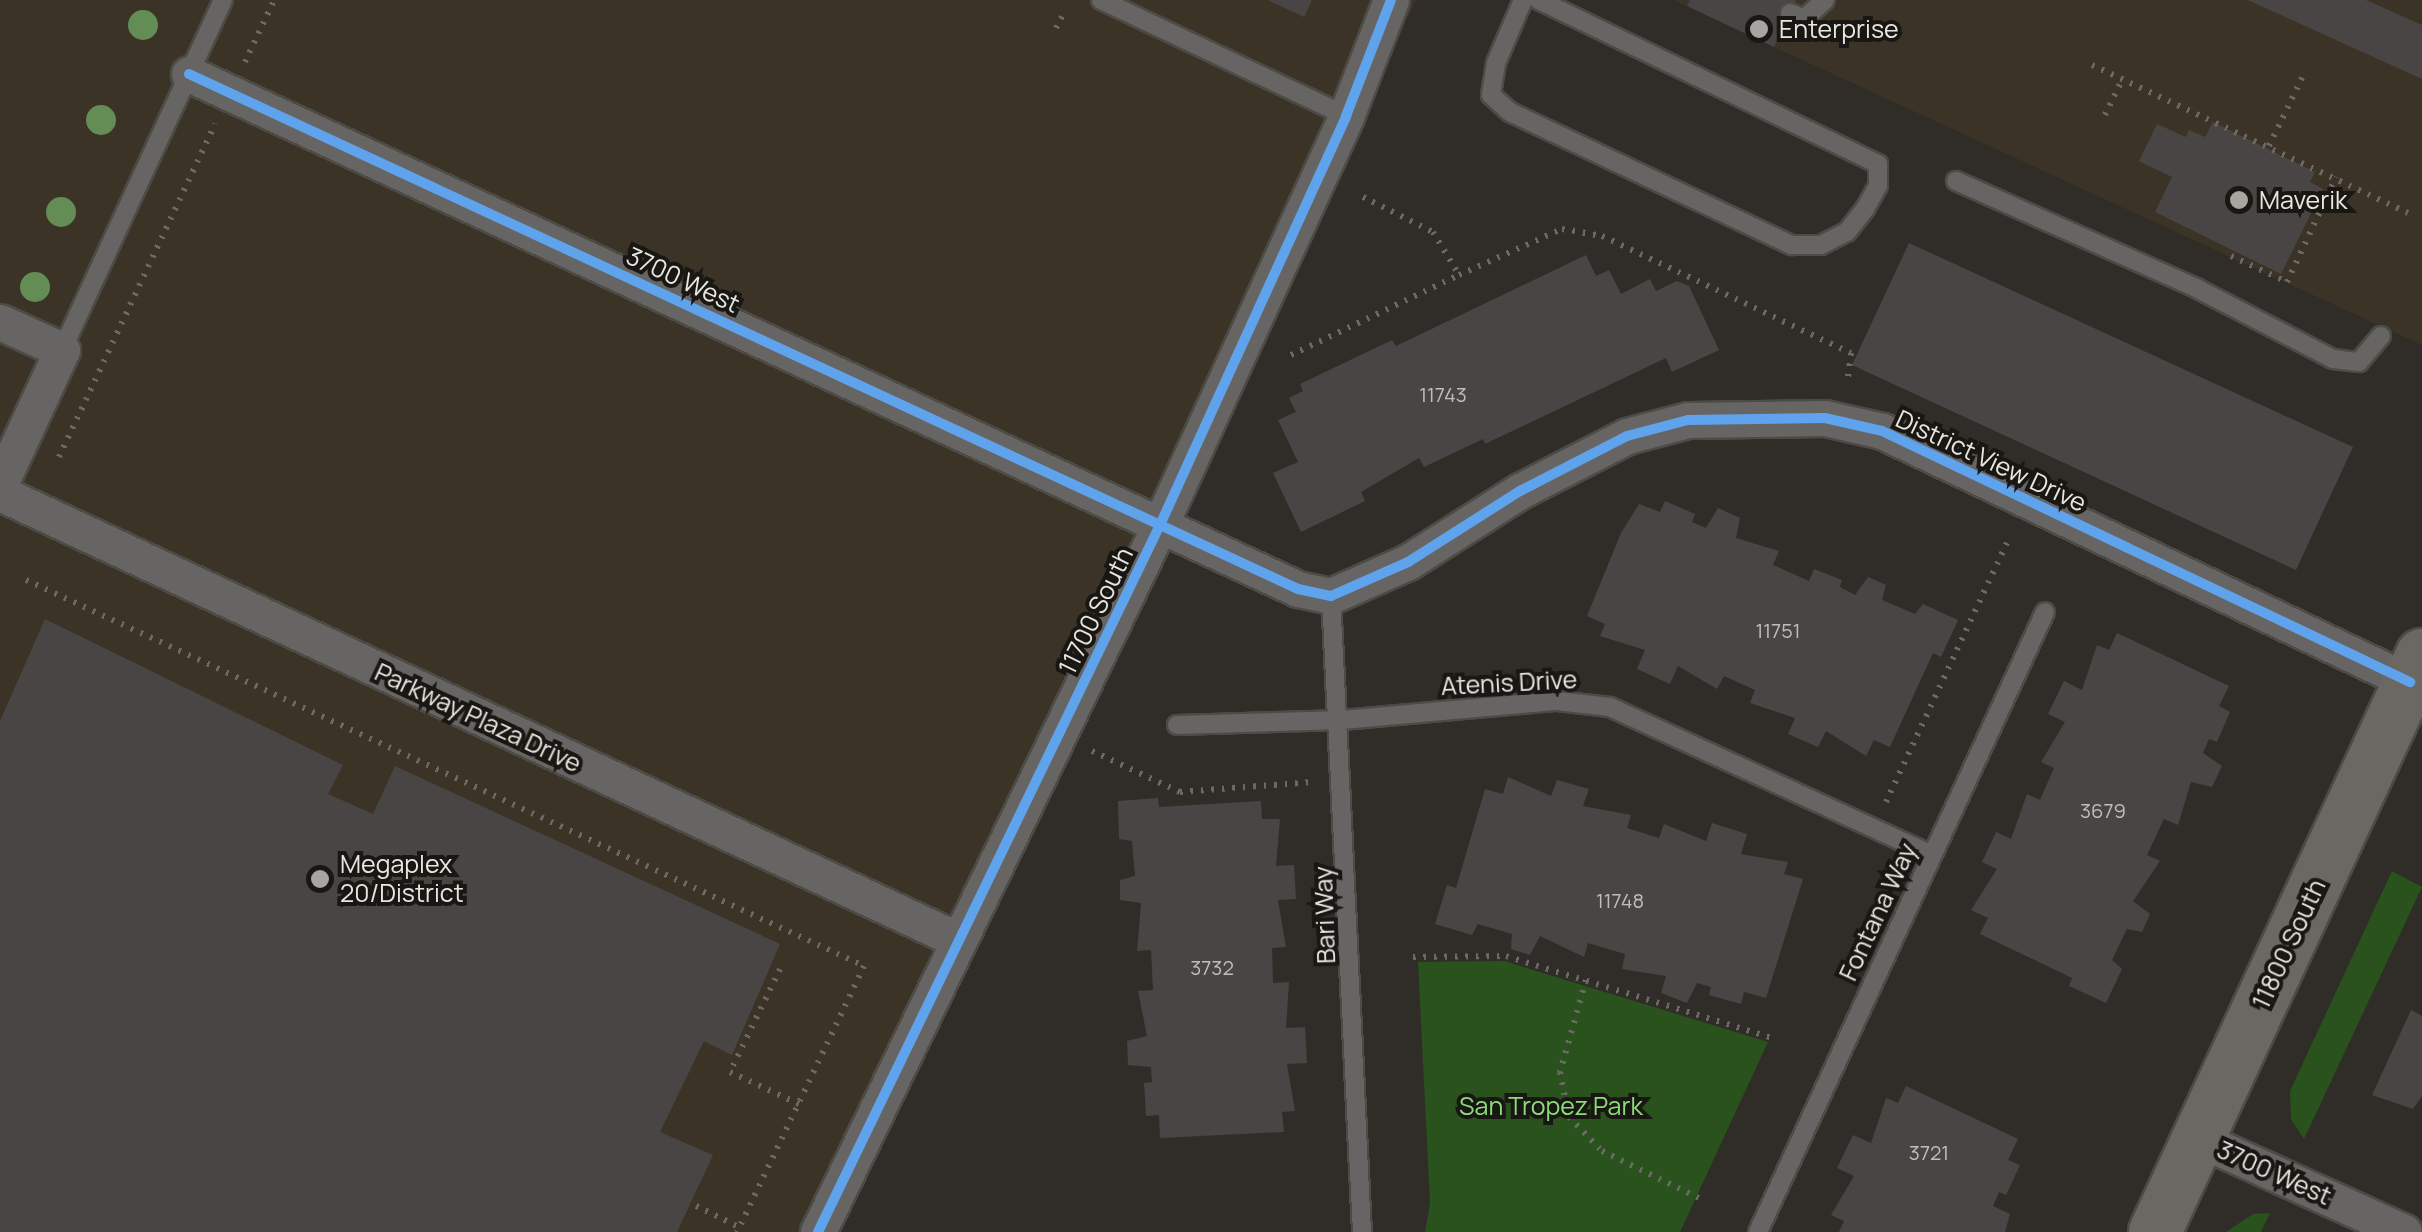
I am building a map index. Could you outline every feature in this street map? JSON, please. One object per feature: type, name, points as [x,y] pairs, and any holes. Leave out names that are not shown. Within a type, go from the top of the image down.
[{"type":"main road","name":"11800 South","points":[[2155,1232],[2416,668]]},
{"type":"street","name":"11700 South","points":[[818,1232],[1160,525],[1346,116],[1391,0]]},
{"type":"street","name":"3700 West","points":[[189,74],[1160,525]]},
{"type":"street","points":[[0,322],[62,350],[0,484]]},
{"type":"street","name":"District View Drive","points":[[1331,596],[1408,562],[1520,491],[1627,436],[1688,420],[1825,418],[1882,431],[2416,668]]},
{"type":"street","name":"Parkway Plaza Drive","points":[[0,493],[958,940]]},
{"type":"street","points":[[1160,525],[1298,589],[1331,596]]},
{"type":"street","name":"3700 West","points":[[2199,1139],[2404,1232]]},
{"type":"lane","points":[[62,350],[223,0]]},
{"type":"lane","points":[[1101,0],[1346,116]]},
{"type":"lane","points":[[1523,0],[1496,63],[1492,95],[1510,112],[1792,245],[1820,245],[1847,232],[1865,209],[1878,186],[1878,164],[1539,0]]},
{"type":"lane","points":[[1790,13],[1804,20],[1825,0]]},
{"type":"lane","points":[[1956,181],[2196,288],[2333,358],[2360,362],[2381,336]]},
{"type":"lane","name":"Bari Way","points":[[1331,596],[1342,720],[1362,1232]]},
{"type":"lane","name":"Fontana Way","points":[[1758,1232],[2044,612]]},
{"type":"lane","name":"Atenis Drive","points":[[1177,725],[1342,720],[1558,700],[1610,707],[1932,855]]},
{"type":"path","points":[[241,70],[274,0]]},
{"type":"path","points":[[1056,28],[1062,14]]},
{"type":"path","points":[[2092,64],[2408,213]]},
{"type":"path","points":[[2269,146],[2304,74]]},
{"type":"path","points":[[2106,115],[2123,78]]},
{"type":"path","points":[[50,477],[222,110]]},
{"type":"path","points":[[2232,256],[2286,282],[2336,177]]},
{"type":"path","points":[[1363,198],[1433,232],[1460,275]]},
{"type":"path","points":[[1291,355],[1562,229],[1602,236],[1850,353],[1848,378]]},
{"type":"path","points":[[1884,804],[2010,536]]},
{"type":"path","points":[[26,580],[864,966],[738,1230],[696,1206]]},
{"type":"path","points":[[1090,750],[1180,792],[1312,782]]},
{"type":"path","points":[[1414,957],[1506,956],[1773,1038]]},
{"type":"path","points":[[780,968],[730,1072],[798,1104]]},
{"type":"path","points":[[1586,980],[1560,1072],[1569,1118],[1602,1151],[1700,1198]]},
{"type":"shaded area","points":[[0,0],[1416,0],[819,1232],[0,1232]]},
{"type":"shaded area","points":[[1674,0],[2422,0],[2422,345],[1774,47]]},
{"type":"green space","points":[[2392,871],[2422,887],[2304,1139],[2291,1119],[2290,1091]]},
{"type":"green space","name":"San Tropez Park","points":[[1504,961],[1768,1042],[1680,1232],[1425,1232],[1430,1203],[1418,962]]},
{"type":"green space","points":[[2270,1213],[2261,1232],[2226,1232],[2253,1214]]},
{"type":"building","points":[[1268,0],[1312,0],[1304,17]]},
{"type":"building","name":"Enterprise","points":[[1690,0],[1796,0],[1774,47],[1687,6]]},
{"type":"building","points":[[2248,0],[2366,0],[2422,25],[2422,79]]},
{"type":"building","name":"Maverik","points":[[2213,122],[2315,172],[2310,182],[2323,189],[2281,274],[2155,212],[2172,177],[2139,161],[2157,124],[2186,137],[2189,130],[2205,137]]},
{"type":"building","points":[[1909,243],[2353,447],[2296,570],[1852,365]]},
{"type":"building","points":[[1586,255],[1596,276],[1609,270],[1621,294],[1650,279],[1656,291],[1677,281],[1689,286],[1719,350],[1672,372],[1666,358],[1485,444],[1483,439],[1424,467],[1419,458],[1361,492],[1365,501],[1301,532],[1273,473],[1298,462],[1278,420],[1296,412],[1289,398],[1303,391],[1300,384],[1392,340],[1396,346]]},
{"type":"building","points":[[1665,501],[1695,514],[1692,522],[1706,528],[1718,508],[1740,518],[1736,538],[1779,551],[1773,565],[1809,581],[1814,569],[1842,580],[1840,587],[1855,595],[1868,577],[1886,585],[1882,600],[1915,614],[1923,604],[1958,620],[1941,657],[1933,653],[1890,747],[1874,740],[1866,756],[1826,731],[1818,747],[1788,734],[1795,718],[1750,703],[1755,690],[1724,676],[1717,689],[1678,666],[1670,684],[1637,669],[1645,650],[1600,636],[1605,624],[1587,616],[1621,533],[1639,504],[1660,512]]},
{"type":"building","name":"Megaplex 20/District","points":[[45,619],[343,765],[328,794],[373,814],[395,766],[780,944],[732,1055],[704,1041],[660,1132],[713,1155],[677,1232],[0,1232],[0,721]]},
{"type":"building","points":[[2117,633],[2229,686],[2219,706],[2230,712],[2217,742],[2209,739],[2203,753],[2222,766],[2212,787],[2191,782],[2178,825],[2164,819],[2147,855],[2160,861],[2133,901],[2150,914],[2142,932],[2127,929],[2112,960],[2122,969],[2106,1003],[2069,986],[2072,978],[1980,934],[1988,918],[1971,910],[1997,869],[1982,862],[1996,832],[2011,839],[2027,794],[2040,800],[2054,768],[2041,762],[2065,722],[2048,714],[2064,681],[2082,690],[2097,645],[2109,650]]},
{"type":"building","points":[[1508,777],[1551,796],[1557,780],[1589,789],[1583,806],[1631,815],[1627,828],[1659,838],[1664,824],[1706,841],[1712,823],[1747,834],[1741,854],[1788,862],[1784,874],[1803,879],[1766,998],[1744,992],[1741,1004],[1709,995],[1711,987],[1697,983],[1687,1003],[1661,993],[1666,976],[1622,969],[1625,954],[1588,943],[1584,957],[1540,936],[1530,955],[1511,949],[1512,934],[1478,924],[1472,935],[1435,924],[1447,885],[1456,888],[1485,789],[1503,794]]},
{"type":"building","points":[[1158,798],[1159,807],[1261,801],[1262,819],[1280,819],[1276,866],[1294,865],[1296,899],[1278,900],[1286,947],[1272,948],[1273,983],[1289,982],[1286,1028],[1305,1027],[1307,1063],[1287,1064],[1295,1111],[1282,1112],[1284,1132],[1160,1138],[1159,1115],[1146,1116],[1144,1083],[1152,1082],[1151,1067],[1128,1065],[1127,1041],[1147,1036],[1138,991],[1153,990],[1151,950],[1137,951],[1141,903],[1120,900],[1120,880],[1135,876],[1132,841],[1119,839],[1118,801]]},
{"type":"building","points":[[2411,1010],[2422,1016],[2422,1096],[2413,1109],[2372,1095]]},
{"type":"building","points":[[1906,1086],[2018,1139],[2008,1160],[2020,1165],[2006,1195],[1999,1192],[1993,1206],[2010,1214],[2005,1232],[1839,1232],[1844,1221],[1831,1215],[1854,1176],[1837,1168],[1853,1135],[1871,1143],[1886,1098],[1898,1103]]},
{"type":"cycle path","points":[[818,1232],[1160,525],[1346,116],[1391,0]]},
{"type":"cycle path","points":[[189,74],[1298,589],[1331,596],[1408,562],[1520,491],[1627,436],[1688,420],[1825,418],[1882,431],[2410,682]]},
{"type":"place","name":"Enterprise","points":[[1759,29]]},
{"type":"place","name":"Maverik","points":[[2239,200]]},
{"type":"place","name":"Megaplex 20/District","points":[[320,879]]}]
